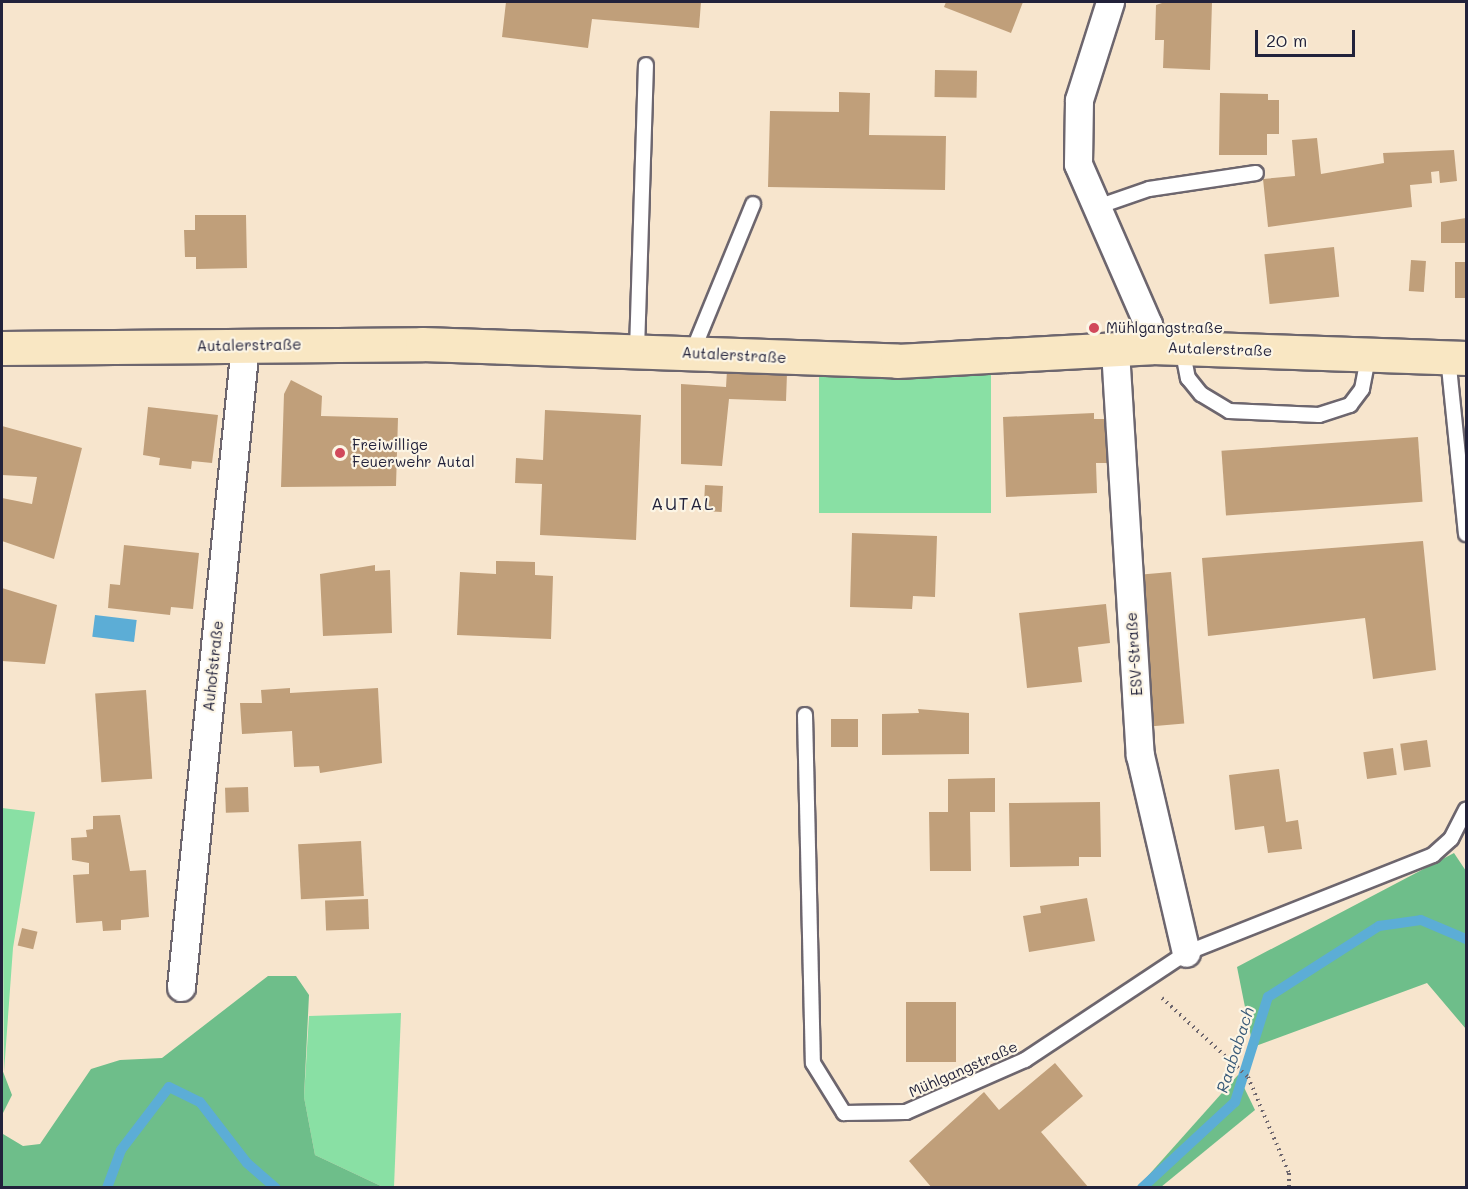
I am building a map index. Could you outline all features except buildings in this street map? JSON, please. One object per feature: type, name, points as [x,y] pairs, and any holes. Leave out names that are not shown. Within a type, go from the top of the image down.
[{"type":"main road","name":"Autalerstraße","points":[[2,348],[245,345],[637,350],[897,361],[1167,348],[1457,358]]},
{"type":"street","points":[[1110,2],[1079,100],[1078,164],[1148,324],[1167,348]]},
{"type":"street","name":"Auhofstraße","points":[[181,987],[245,345]]},
{"type":"street","name":"ESV-Straße","points":[[1115,350],[1140,755],[1186,953]]},
{"type":"lane","points":[[637,350],[646,65]]},
{"type":"lane","points":[[1097,207],[1149,189],[1256,173]]},
{"type":"lane","points":[[692,353],[753,204]]},
{"type":"lane","points":[[1167,348],[1201,394],[1229,411],[1319,415],[1350,405],[1362,389],[1370,354]]},
{"type":"lane","points":[[1457,358],[1467,534]]},
{"type":"lane","name":"Mühlgangstraße","points":[[805,715],[813,1063],[844,1113],[906,1112],[1024,1060],[1186,953],[1412,866],[1451,839],[1467,810]]},
{"type":"path","points":[[1143,981],[1236,1063],[1248,1077],[1289,1173],[1289,1188]]},
{"type":"green space","points":[[819,375],[991,375],[991,513],[819,513]]},
{"type":"green space","points":[[2,808],[35,812],[13,948],[4,1072]]},
{"type":"green space","points":[[1454,853],[1466,871],[1466,1029],[1427,983],[1253,1047],[1237,967]]},
{"type":"green space","points":[[268,976],[296,976],[309,995],[304,1097],[315,1155],[383,1187],[2,1187],[2,1115],[3,1134],[23,1146],[40,1144],[91,1069],[120,1060],[162,1058]]},
{"type":"green space","points":[[401,1013],[394,1187],[383,1187],[315,1155],[304,1097],[309,1016]]},
{"type":"green space","points":[[2,1069],[12,1095],[2,1115]]},
{"type":"green space","points":[[1238,1075],[1255,1110],[1161,1187],[1138,1187]]},
{"type":"water","points":[[95,615],[137,620],[134,642],[92,637]]},
{"type":"waterway","name":"Raababach","points":[[1142,1188],[1235,1102],[1268,997],[1379,926],[1421,920],[1466,939]]},
{"type":"waterway","name":"Raababach","points":[[107,1188],[121,1150],[169,1087],[200,1102],[247,1163],[276,1188]]},
{"type":"place","name":"Mühlgangstraße","points":[[1094,328]]},
{"type":"place","name":"Freiwillige Feuerwehr Autal","points":[[340,453]]},
{"type":"district","name":"AUTAL","points":[[683,503]]}]
